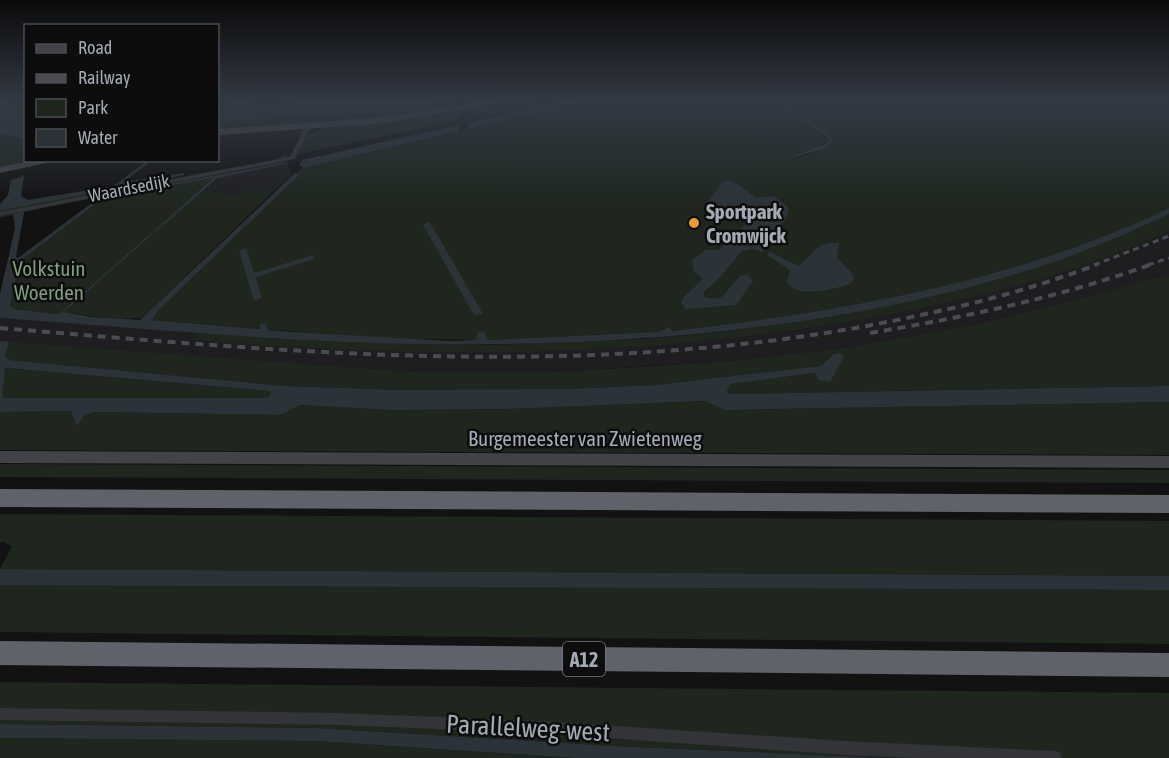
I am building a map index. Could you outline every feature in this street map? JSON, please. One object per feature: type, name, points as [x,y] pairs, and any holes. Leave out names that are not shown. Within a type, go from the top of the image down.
[{"type":"highway","points":[[0,498],[1169,504]]},
{"type":"highway","name":"A12","points":[[0,653],[1169,665]]},
{"type":"main road","points":[[0,170],[43,162]]},
{"type":"main road","name":"Burgemeester van Zwietenweg","points":[[0,457],[1169,462]]},
{"type":"street","name":"Waardsedijk","points":[[0,214],[293,159],[304,136]]},
{"type":"street","name":"Parallelweg-west","points":[[0,714],[325,719],[528,727],[845,748],[1054,758]]},
{"type":"shaded area","points":[[287,163],[292,175],[274,191],[241,191],[233,195],[205,190],[223,175]]},
{"type":"shaded area","points":[[1169,208],[1169,275],[989,322],[850,347],[731,361],[552,372],[417,372],[0,342],[0,318],[337,341],[493,345],[644,339],[1125,229]]},
{"type":"green space","points":[[0,136],[24,139],[24,162],[35,162],[0,168]]},
{"type":"green space","points":[[307,136],[383,136],[298,154]]},
{"type":"green space","name":"Sportpark Cromwijck","points":[[439,136],[827,137],[828,140],[819,146],[794,155],[793,159],[824,149],[835,139],[831,136],[1169,136],[1169,208],[1110,234],[988,275],[863,303],[672,331],[664,328],[656,332],[488,340],[484,332],[476,340],[375,338],[152,320],[158,311],[299,175],[295,173],[304,168]]},
{"type":"green space","points":[[287,154],[287,162],[105,194],[0,218],[0,211],[28,204],[274,160]]},
{"type":"green space","name":"Volkstuin Woerden","points":[[213,178],[156,231],[205,190],[233,195],[241,191],[274,191],[142,318],[110,319],[64,312],[153,234],[151,233],[60,313],[16,309],[10,306],[19,262],[105,197]]},
{"type":"green space","points":[[1169,214],[1169,231],[1062,272],[949,302],[788,331],[619,348],[535,351],[366,350],[195,340],[200,332],[337,341],[493,345],[707,334],[855,312],[922,298],[1043,266],[1090,249]]},
{"type":"green space","points":[[1169,275],[1169,386],[729,394],[727,391],[731,384],[814,373],[817,375],[832,354],[821,366],[735,377],[656,385],[489,390],[284,386],[10,360],[5,357],[9,342],[417,372],[552,372],[731,361],[850,347],[989,322]]},
{"type":"green space","points":[[4,368],[271,391],[271,395],[268,398],[1,398]]},
{"type":"green space","points":[[705,401],[724,410],[1169,402],[1169,455],[0,450],[0,412],[71,411],[77,425],[84,416],[93,412],[280,415],[300,405],[391,410],[508,409]]},
{"type":"green space","points":[[0,464],[1169,470],[1169,483],[0,477]]},
{"type":"green space","points":[[0,514],[1169,521],[1169,576],[0,569],[12,546],[0,543]]},
{"type":"green space","points":[[3,583],[1169,590],[1169,644],[0,632],[0,585]]},
{"type":"green space","points":[[0,682],[1169,693],[1169,758],[888,758],[613,746],[316,728],[0,724]]},
{"type":"green space","points":[[0,738],[317,741],[575,758],[0,758]]},
{"type":"water","points":[[408,136],[436,136],[304,168],[299,165],[302,160]]},
{"type":"water","points":[[827,137],[835,139],[824,149],[791,158],[825,144]]},
{"type":"water","points":[[146,162],[150,162],[123,182],[184,173],[184,175],[0,211],[0,204],[8,195],[11,180],[24,176],[21,196],[28,200],[114,186]]},
{"type":"water","points":[[287,162],[218,178],[157,231],[154,231],[213,178],[105,197],[19,262],[10,306],[16,309],[60,313],[151,233],[154,233],[64,312],[92,317],[140,320],[295,173],[299,175],[158,311],[152,320],[260,329],[260,324],[265,323],[268,330],[451,341],[476,340],[478,332],[484,331],[488,340],[656,332],[670,327],[672,331],[800,314],[926,290],[988,275],[1050,256],[1110,234],[1169,208],[1169,214],[1075,255],[968,288],[814,319],[736,330],[579,342],[423,344],[212,334],[0,318],[0,294],[15,228],[13,214],[24,212],[16,257],[18,258],[101,196]]},
{"type":"water","points":[[725,180],[736,183],[757,198],[774,196],[788,207],[787,217],[765,241],[766,247],[762,252],[753,249],[742,251],[704,292],[704,297],[715,299],[722,297],[739,277],[747,274],[753,281],[736,305],[685,309],[681,302],[683,298],[703,279],[693,270],[692,260],[706,250],[719,250],[752,218],[737,208],[723,214],[707,202]]},
{"type":"water","points":[[428,222],[483,314],[474,315],[423,225]]},
{"type":"water","points":[[839,243],[837,258],[852,273],[854,279],[850,284],[816,291],[798,290],[787,282],[790,270],[767,255],[770,252],[799,266],[821,245]]},
{"type":"water","points":[[246,248],[254,273],[313,255],[314,259],[256,277],[262,298],[254,301],[239,250]]},
{"type":"water","points":[[0,341],[9,342],[5,357],[10,360],[284,386],[404,390],[566,389],[656,385],[821,366],[833,354],[840,353],[844,357],[830,382],[818,380],[814,373],[731,384],[727,391],[729,394],[1169,386],[1169,402],[724,410],[705,401],[508,409],[391,410],[300,405],[280,415],[93,412],[84,416],[77,426],[71,411],[0,412]],"holes":[[[5,368],[270,391],[268,398],[2,398]]]},
{"type":"water","points":[[0,569],[1169,576],[1169,590],[0,585]]},
{"type":"water","points":[[0,724],[317,728],[613,746],[888,758],[575,758],[317,741],[0,738]]},
{"type":"railway","points":[[1094,265],[1169,236]]},
{"type":"railway","points":[[1148,265],[1169,258]]},
{"type":"railway","points":[[0,328],[320,352],[530,357],[636,353],[743,344],[850,329],[944,310],[1006,294],[1098,264]]},
{"type":"railway","points":[[870,333],[1013,305],[1118,276],[1152,264]]},
{"type":"place","name":"Sportpark Cromwijck","points":[[694,223]]}]
